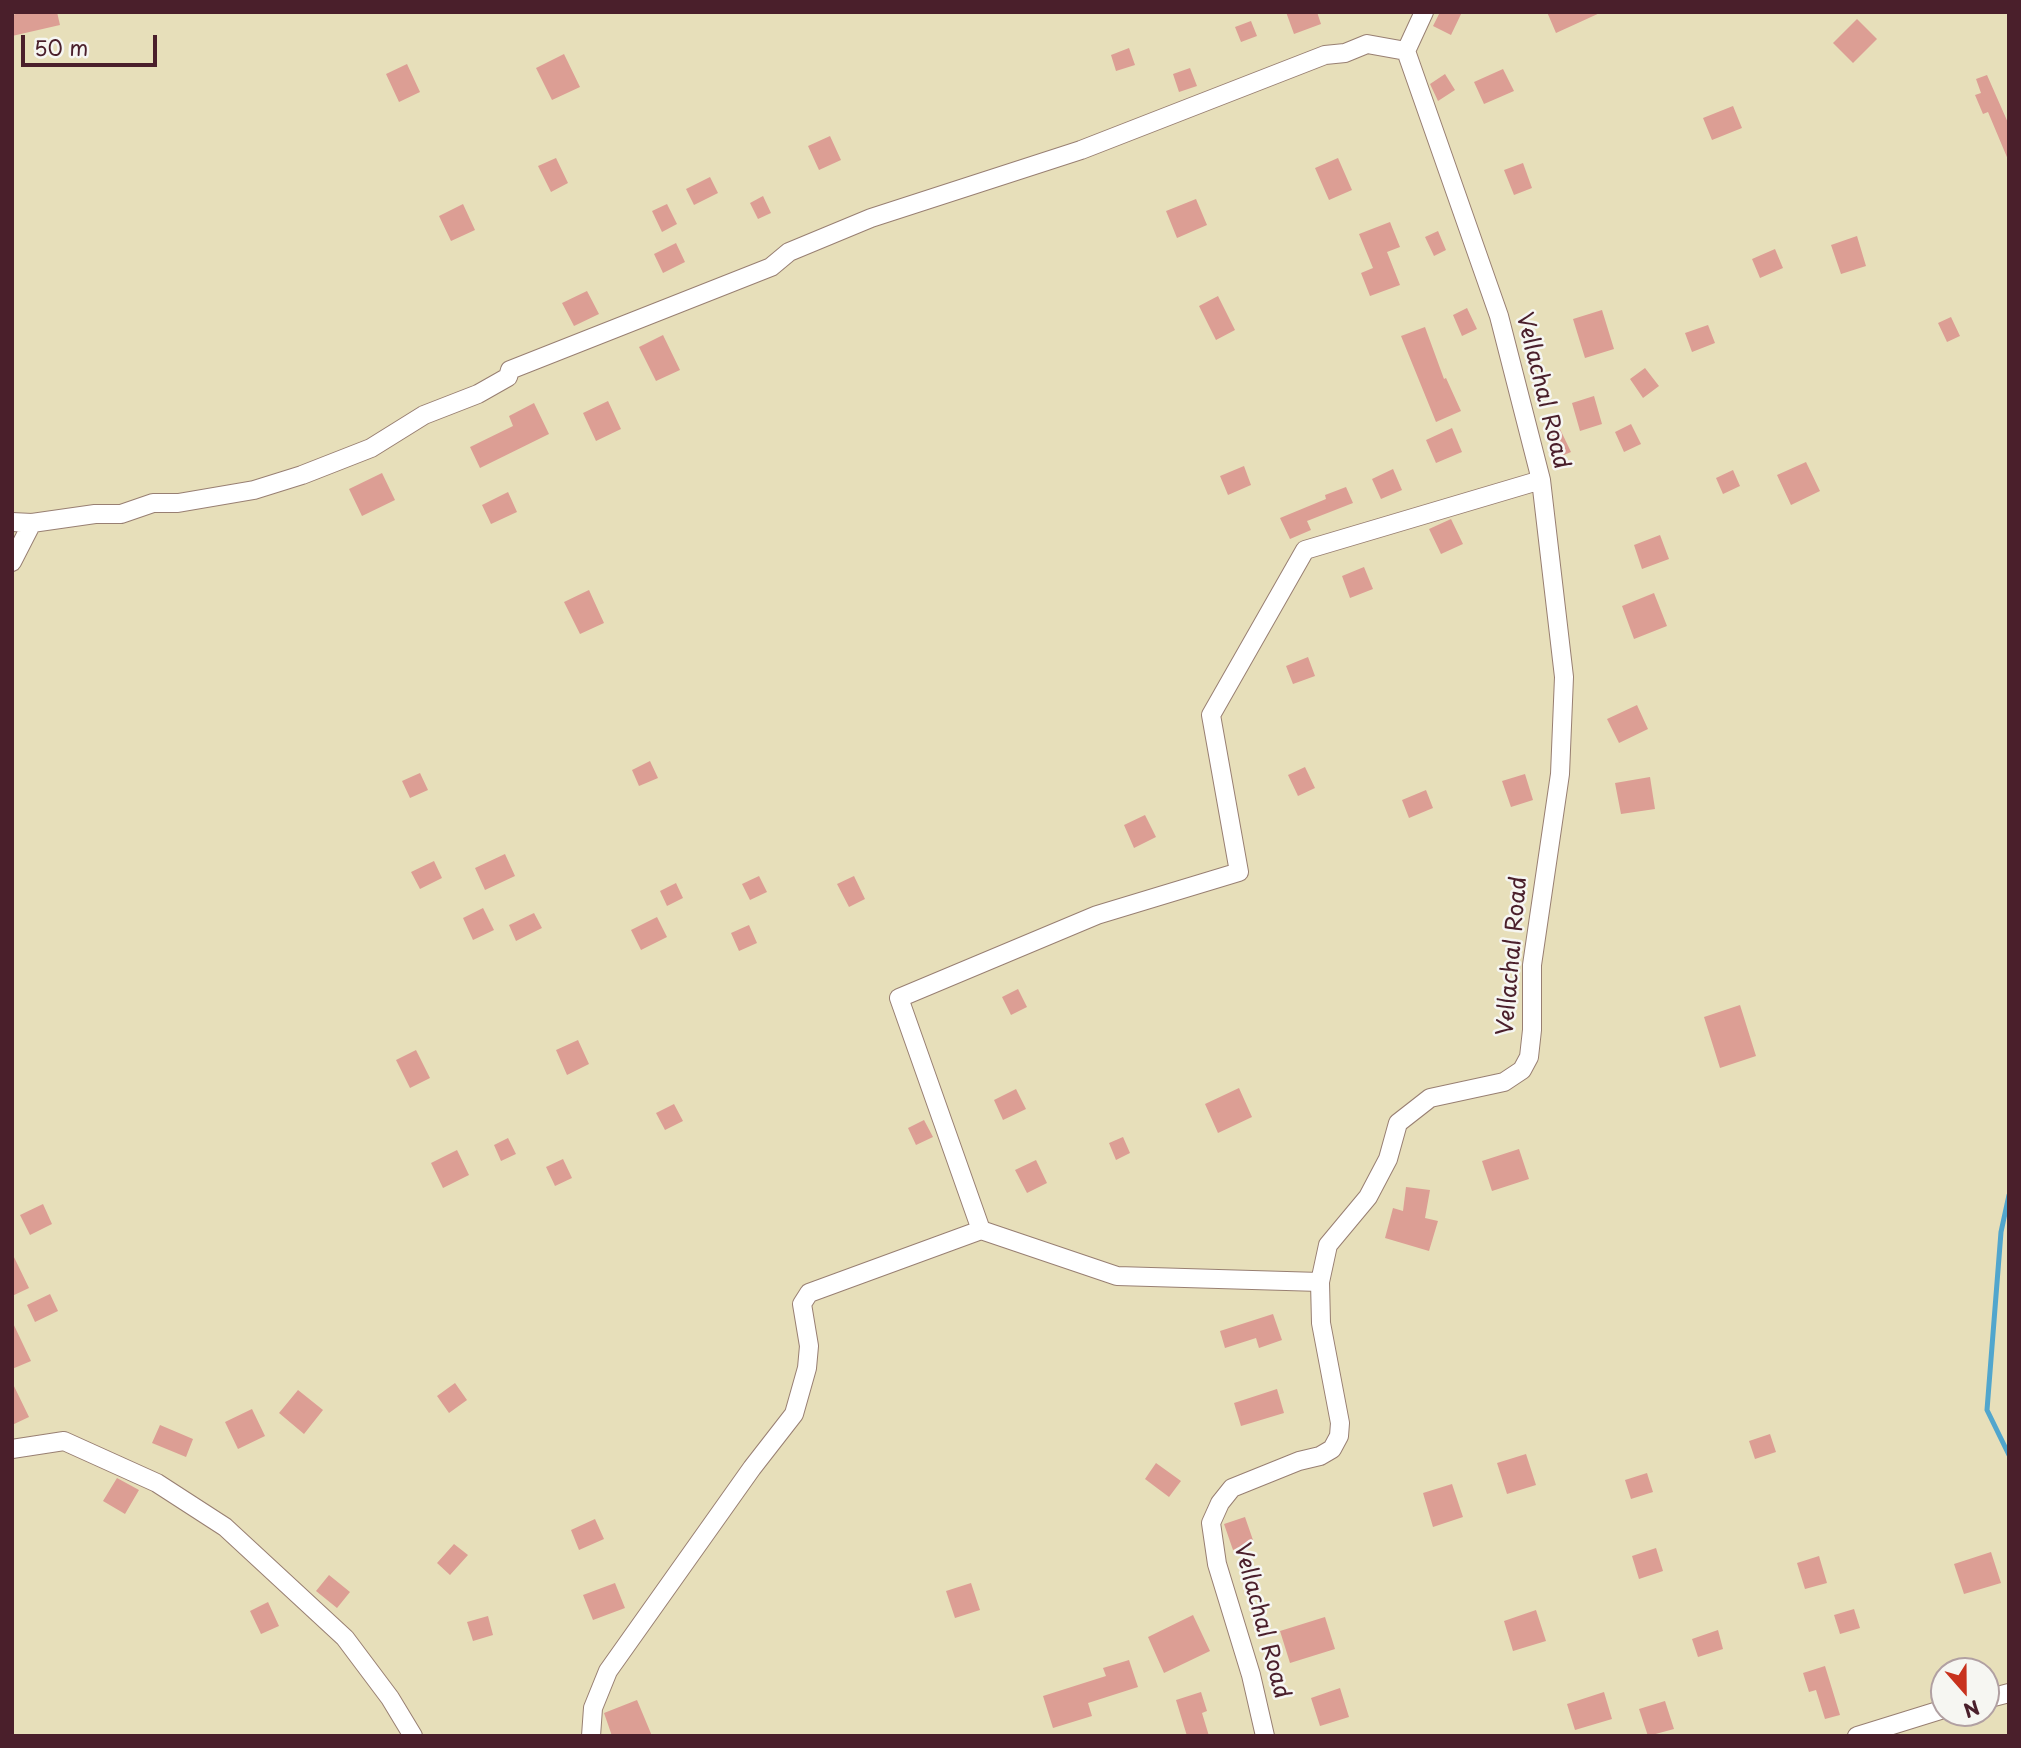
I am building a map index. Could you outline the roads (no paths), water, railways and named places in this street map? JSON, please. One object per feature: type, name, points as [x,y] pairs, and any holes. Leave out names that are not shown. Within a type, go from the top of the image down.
[{"type":"street","points":[[12,522],[32,523],[95,514],[121,514],[153,503],[178,503],[254,490],[309,473],[371,448],[424,415],[478,394],[508,377],[510,370],[518,366],[771,267],[789,252],[871,218],[1082,150],[1325,55],[1345,53],[1367,44],[1406,51],[1424,12]]},
{"type":"street","name":"Vellachal Road","points":[[1265,1736],[1251,1675],[1217,1564],[1211,1523],[1220,1503],[1232,1488],[1289,1465],[1320,1456],[1332,1449],[1339,1436],[1340,1423],[1321,1322],[1320,1282],[1328,1245],[1368,1197],[1388,1159],[1398,1123],[1430,1098],[1504,1082],[1522,1070],[1529,1057],[1532,1030],[1532,965],[1560,774],[1564,677],[1541,480],[1499,316],[1406,51]]},
{"type":"street","points":[[981,1230],[899,998],[1097,915],[1239,872],[1211,715],[1305,550],[1541,480]]},
{"type":"street","points":[[12,562],[32,523]]},
{"type":"street","points":[[591,1736],[593,1708],[608,1671],[752,1468],[794,1414],[807,1368],[809,1346],[802,1304],[809,1293],[981,1230],[1117,1276],[1320,1282]]},
{"type":"street","points":[[12,1449],[64,1441],[157,1483],[225,1527],[345,1638],[390,1698],[413,1736]]},
{"type":"street","points":[[1857,1736],[1930,1713]]},
{"type":"waterway","points":[[2009,1195],[2001,1232],[1987,1410],[2009,1455]]}]
